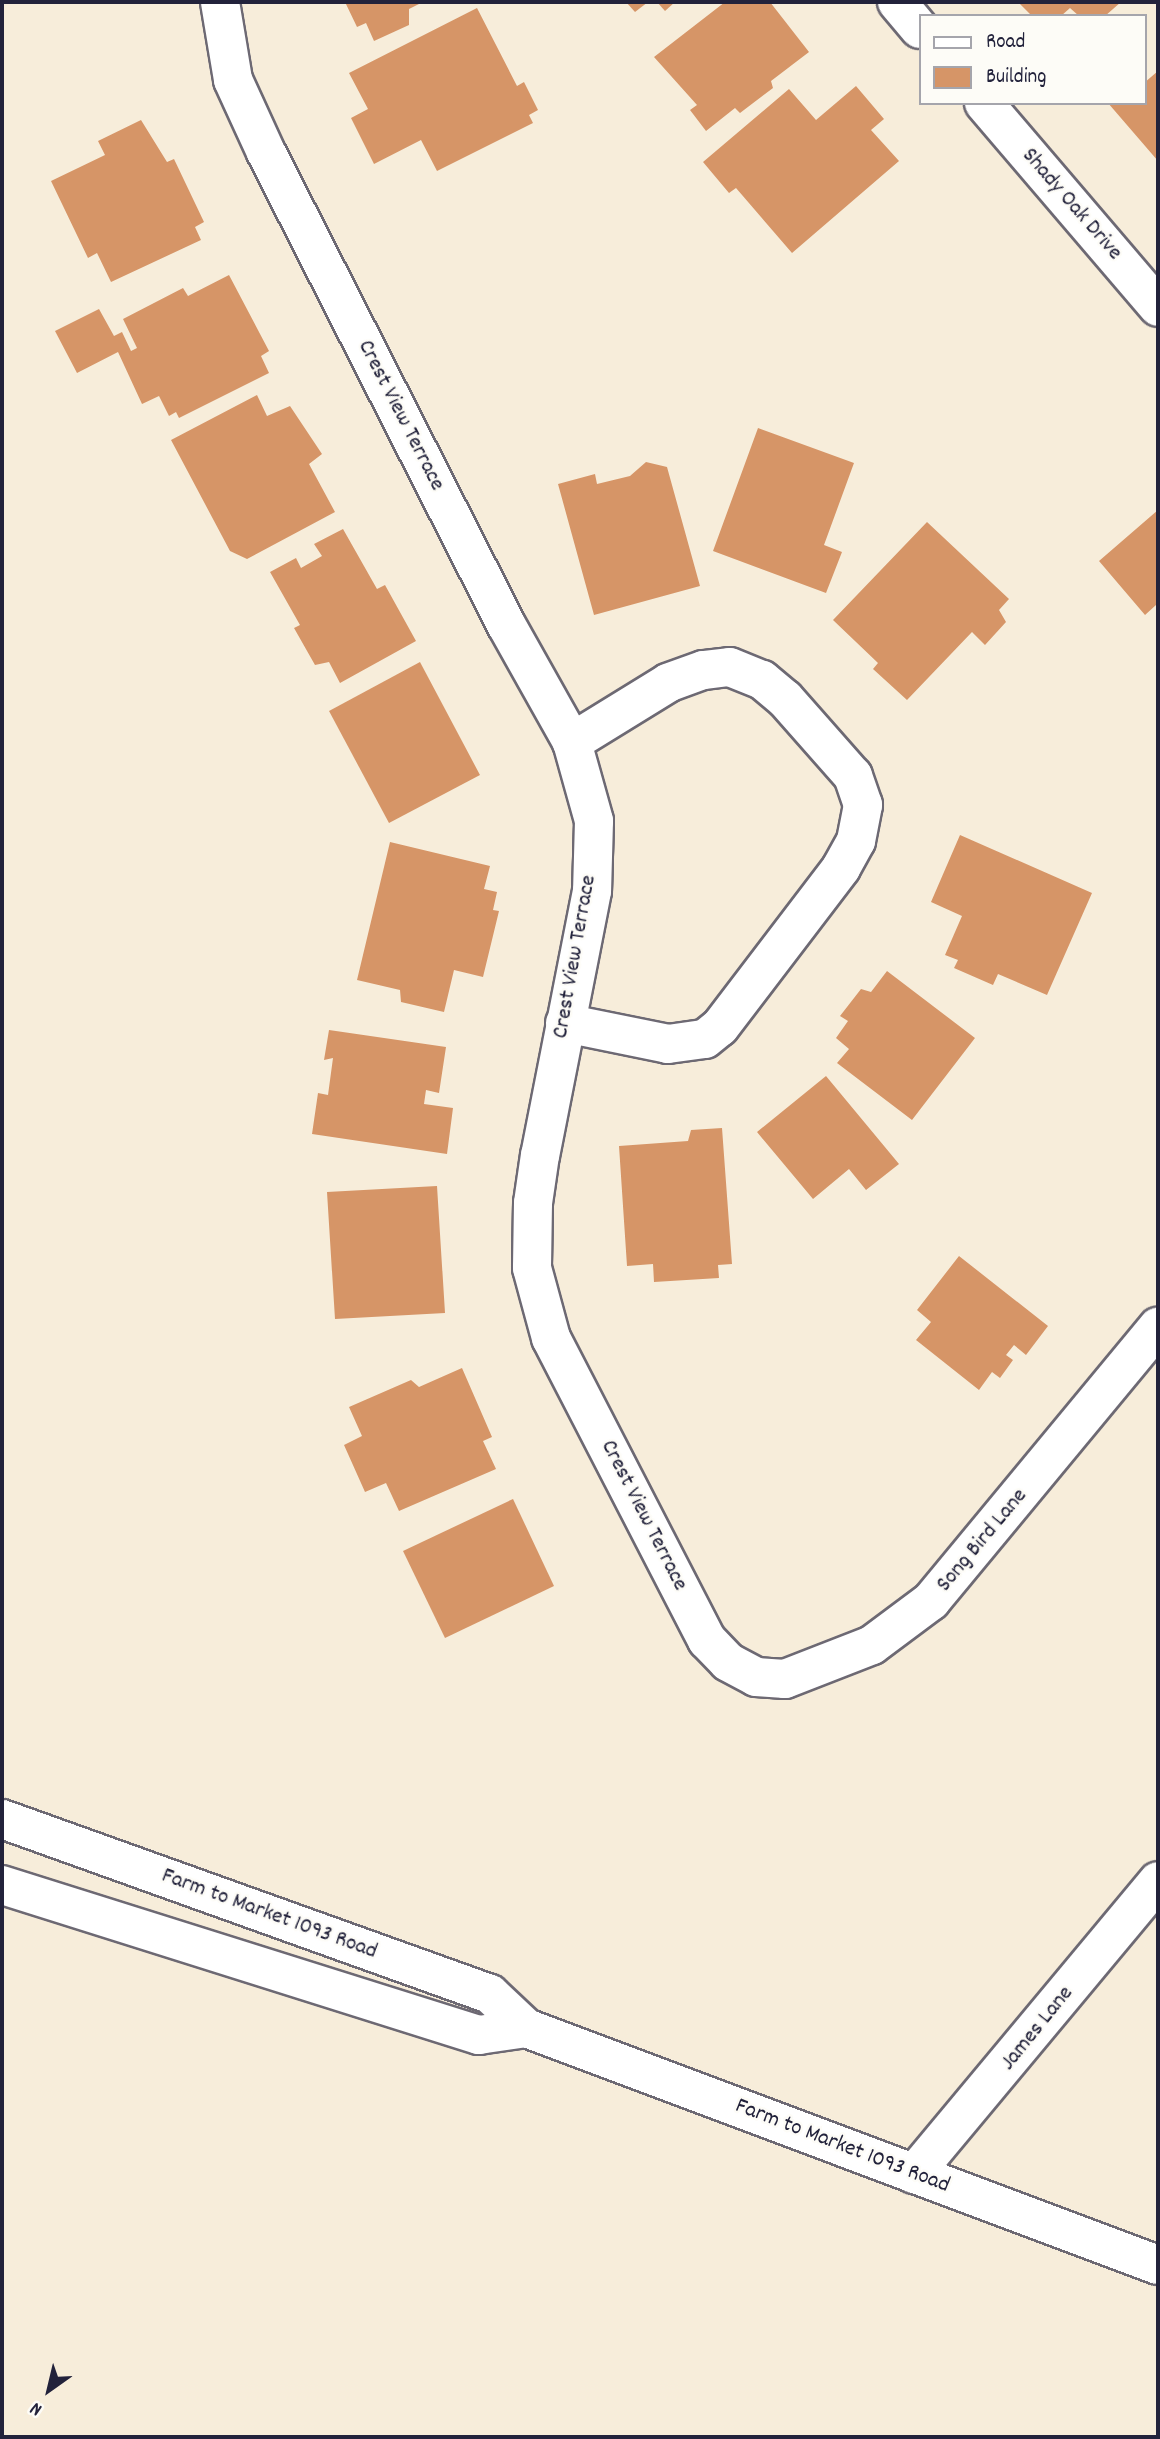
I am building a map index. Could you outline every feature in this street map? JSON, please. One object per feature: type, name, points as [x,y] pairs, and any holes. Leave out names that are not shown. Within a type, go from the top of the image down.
[{"type":"street","name":"Crest View Terrace","points":[[220,2],[233,79],[266,152],[508,626],[572,742],[594,821],[592,891],[533,1203],[532,1268],[551,1338],[707,1640],[728,1662],[756,1677]]},
{"type":"street","points":[[897,2],[918,27]]},
{"type":"street","name":"Shady Oak Drive","points":[[986,105],[1158,307]]},
{"type":"street","points":[[565,1023],[668,1044],[705,1040],[720,1027],[841,868],[856,841],[863,805],[853,776],[785,699],[762,680],[729,667],[703,670],[668,683],[572,742]]},
{"type":"street","name":"Song Bird Lane","points":[[756,1677],[785,1679],[872,1645],[931,1601],[1158,1328]]},
{"type":"street","name":"Farm to Market 1093 Road","points":[[2,1819],[490,1994],[526,2028],[1158,2266]]},
{"type":"street","name":"James Lane","points":[[914,2174],[1158,1881]]},
{"type":"street","name":"Farm to Market 1093 Road","points":[[2,1885],[479,2035],[526,2028]]},
{"type":"building","points":[[345,2],[423,2],[409,9],[409,25],[374,41],[366,23],[357,27]]},
{"type":"building","points":[[626,2],[648,2],[635,12]]},
{"type":"building","points":[[657,2],[675,2],[665,11]]},
{"type":"building","points":[[725,2],[770,2],[809,52],[771,81],[773,88],[740,113],[735,108],[706,131],[690,110],[697,105],[654,57]]},
{"type":"building","points":[[1018,2],[1121,2],[1107,14],[1077,14],[1070,8],[1063,14],[1030,14]]},
{"type":"building","points":[[477,8],[517,86],[524,82],[538,110],[529,115],[533,123],[437,171],[421,140],[374,164],[351,118],[368,109],[349,73]]},
{"type":"building","points":[[1158,71],[1158,161],[1110,105],[1146,105],[1146,81]]},
{"type":"building","points":[[856,86],[884,119],[871,130],[899,161],[792,253],[736,188],[729,193],[703,162],[789,89],[816,120]]},
{"type":"building","points":[[141,120],[167,162],[174,159],[204,222],[195,227],[201,240],[111,282],[97,253],[88,258],[51,181],[105,155],[98,141]]},
{"type":"building","points":[[229,275],[269,351],[261,356],[269,373],[179,418],[176,412],[169,416],[159,396],[142,404],[118,352],[77,373],[55,331],[99,309],[114,336],[122,332],[131,351],[137,348],[123,319],[183,288],[188,296]]},
{"type":"building","points":[[257,395],[267,416],[290,406],[322,454],[309,464],[335,512],[247,559],[230,551],[171,440]]},
{"type":"building","points":[[758,428],[854,463],[824,545],[842,552],[826,593],[713,551]]},
{"type":"building","points":[[646,462],[667,467],[700,586],[594,615],[558,484],[595,474],[597,484],[630,476]]},
{"type":"building","points":[[1158,510],[1158,608],[1156,605],[1145,615],[1099,561]]},
{"type":"building","points":[[927,522],[1009,599],[999,610],[1006,622],[985,645],[972,632],[907,700],[873,669],[878,663],[833,620]]},
{"type":"building","points":[[343,529],[377,589],[385,585],[416,641],[340,683],[329,662],[315,665],[294,628],[300,625],[270,572],[296,558],[301,568],[322,556],[314,544]]},
{"type":"building","points":[[420,662],[480,775],[389,823],[329,711]]},
{"type":"building","points":[[960,835],[1092,893],[1047,995],[998,974],[993,985],[954,968],[958,960],[945,955],[962,916],[931,902]]},
{"type":"building","points":[[390,842],[490,866],[484,889],[497,892],[493,910],[499,911],[483,977],[454,970],[444,1012],[401,1002],[400,990],[357,980]]},
{"type":"building","points":[[887,971],[975,1038],[912,1120],[837,1063],[849,1049],[836,1038],[848,1021],[840,1016],[861,989],[871,992]]},
{"type":"building","points":[[329,1030],[446,1047],[439,1093],[426,1090],[424,1104],[453,1108],[447,1154],[312,1134],[318,1093],[328,1095],[333,1058],[324,1060]]},
{"type":"building","points":[[826,1076],[899,1164],[866,1190],[849,1169],[813,1199],[757,1132]]},
{"type":"building","points":[[722,1128],[732,1264],[718,1265],[719,1278],[654,1282],[653,1264],[627,1266],[619,1146],[688,1141],[691,1130]]},
{"type":"building","points":[[437,1186],[445,1313],[335,1319],[327,1192]]},
{"type":"building","points":[[959,1256],[1048,1326],[1026,1355],[1014,1345],[1006,1355],[1013,1360],[1000,1378],[992,1372],[979,1390],[916,1340],[931,1322],[917,1310]]},
{"type":"building","points":[[462,1368],[492,1437],[483,1441],[496,1469],[399,1511],[386,1483],[365,1492],[344,1445],[362,1436],[349,1407],[411,1380],[419,1387]]},
{"type":"building","points":[[513,1499],[554,1586],[445,1638],[403,1551]]}]
